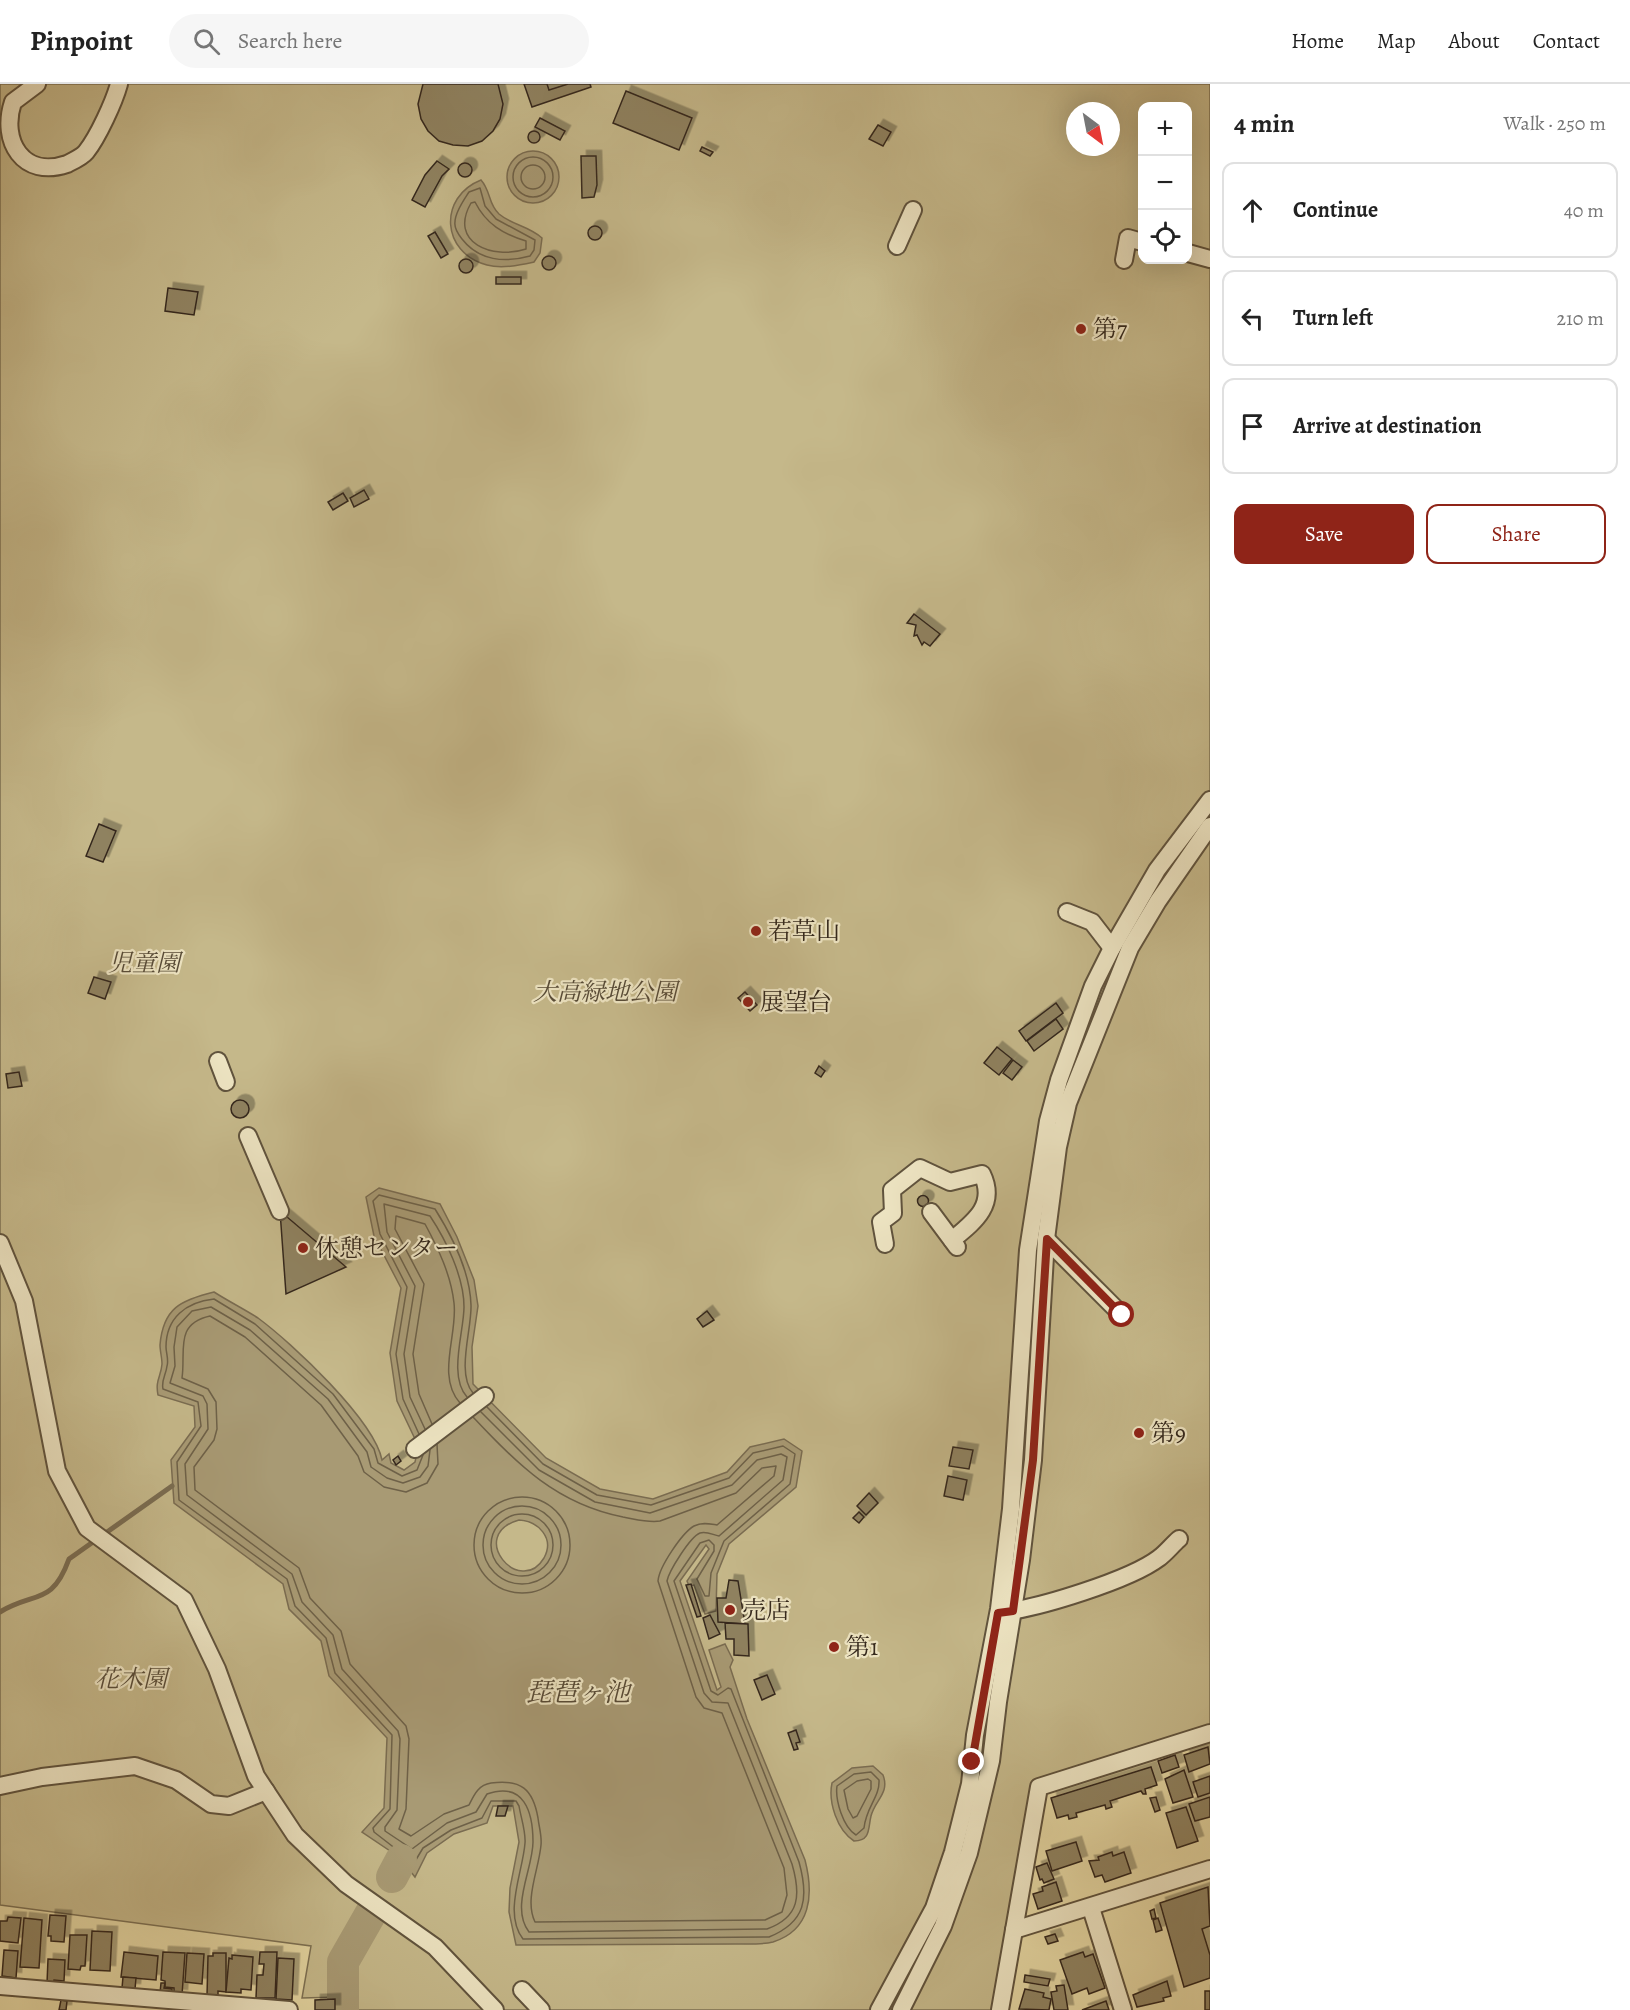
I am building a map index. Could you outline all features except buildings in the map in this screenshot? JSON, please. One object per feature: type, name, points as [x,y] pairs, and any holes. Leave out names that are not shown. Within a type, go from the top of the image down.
[{"type":"street","points":[[37,84],[13,102],[8,129],[19,154],[29,163],[53,168],[86,153],[119,84]]},
{"type":"street","points":[[897,246],[913,210]]},
{"type":"street","points":[[1124,260],[1128,238],[1138,241]]},
{"type":"street","points":[[1192,254],[1210,259]]},
{"type":"street","points":[[902,2010],[943,1926],[969,1853],[991,1761],[995,1728],[1000,1613],[1012,1499],[1028,1250],[1040,1168],[1059,1080],[1093,986],[1112,948],[1157,870],[1210,800]]},
{"type":"street","points":[[879,2010],[934,1908],[953,1852],[970,1784],[969,1761],[974,1727],[1033,1460],[1047,1239],[1059,1147],[1068,1103],[1130,948],[1158,901],[1210,826]]},
{"type":"street","points":[[1067,912],[1092,922],[1112,948]]},
{"type":"street","points":[[218,1060],[226,1082]]},
{"type":"street","points":[[248,1136],[280,1210]]},
{"type":"street","points":[[885,1244],[881,1222],[893,1213],[892,1190],[920,1168],[950,1182],[982,1174],[987,1186],[985,1202],[978,1220],[955,1244],[931,1212]]},
{"type":"street","points":[[1047,1239],[1122,1315]]},
{"type":"street","points":[[0,1243],[24,1301],[57,1471],[87,1528],[184,1600],[217,1669],[256,1776],[295,1835],[346,1884],[435,1947],[495,2010]]},
{"type":"street","points":[[415,1449],[485,1396]]},
{"type":"street","points":[[1000,1613],[1033,1609],[1122,1576],[1158,1559],[1179,1539]]},
{"type":"street","points":[[974,1727],[995,1728]]},
{"type":"street","points":[[1000,2010],[1039,1787],[1210,1733]]},
{"type":"street","points":[[0,1786],[62,1774],[135,1766],[176,1780],[211,1804],[229,1806],[266,1791]]},
{"type":"street","points":[[1014,1930],[1091,1908],[1210,1869]]},
{"type":"street","points":[[1091,1908],[1123,2010]]},
{"type":"street","points":[[0,1986],[289,2010]]},
{"type":"street","points":[[522,1990],[541,2010]]},
{"type":"green space","name":"大高緑地公園","points":[[0,84],[1210,84],[1210,1725],[1033,1780],[992,2010],[339,2010],[339,1997],[302,1998],[311,1946],[0,1905]]},
{"type":"water","points":[[533,151],[543,153],[551,159],[557,167],[559,177],[557,187],[551,195],[543,201],[533,203],[523,201],[515,195],[509,187],[507,177],[509,167],[515,159],[523,153]]},
{"type":"water","points":[[481,180],[499,214],[542,238],[540,253],[534,262],[499,267],[487,265],[472,259],[461,249],[454,237],[451,224],[452,211],[457,199],[467,188]]},
{"type":"water","name":"琵琶ヶ池","points":[[379,1188],[440,1204],[457,1237],[474,1280],[478,1306],[472,1347],[473,1384],[546,1458],[600,1489],[653,1499],[727,1472],[750,1447],[784,1439],[802,1451],[796,1487],[729,1544],[717,1574],[716,1611],[705,1614],[694,1585],[689,1586],[687,1581],[709,1549],[706,1545],[680,1581],[717,1690],[721,1687],[709,1650],[725,1644],[733,1660],[730,1667],[747,1719],[805,1860],[809,1886],[807,1910],[795,1929],[786,1936],[764,1944],[516,1945],[509,1912],[510,1888],[519,1842],[513,1806],[493,1806],[487,1823],[454,1834],[427,1853],[415,1877],[399,1857],[362,1832],[384,1808],[387,1738],[329,1676],[321,1641],[289,1609],[283,1584],[174,1503],[171,1460],[195,1427],[194,1406],[158,1395],[162,1364],[160,1345],[162,1332],[165,1322],[176,1308],[192,1298],[214,1292],[258,1318],[291,1345],[330,1383],[364,1424],[376,1443],[382,1460],[389,1454],[391,1463],[404,1470],[415,1462],[417,1453],[409,1443],[415,1439],[397,1401],[390,1353],[401,1288],[374,1236],[366,1197]],"holes":[[[519,1520],[526,1521],[543,1532],[546,1537],[547,1551],[544,1558],[534,1568],[523,1571],[512,1568],[503,1560],[497,1549],[497,1538],[504,1528]]]},
{"type":"water","points":[[873,1766],[883,1775],[885,1787],[873,1810],[866,1836],[854,1841],[843,1830],[835,1815],[831,1799],[832,1783],[852,1768]]},
{"type":"waterway","points":[[0,1612],[49,1591],[63,1574],[69,1559],[172,1486]]},
{"type":"waterway","points":[[392,1877],[401,1860]]},
{"type":"waterway","points":[[343,2010],[343,1962],[371,1913]]},
{"type":"place","name":"第7","points":[[1081,329]]},
{"type":"place","name":"若草山","points":[[756,931]]},
{"type":"place","name":"展望台","points":[[748,1002]]},
{"type":"place","name":"休憩センター","points":[[303,1248]]},
{"type":"place","name":"第9","points":[[1139,1433]]},
{"type":"place","name":"売店","points":[[730,1610]]},
{"type":"place","name":"第1","points":[[834,1647]]},
{"type":"route","points":[[972,1762],[998,1613],[1013,1611],[1021,1560],[1033,1460],[1042,1284],[1047,1239],[1122,1315]]},
{"type":"park label","name":"児童園","points":[[144,963]]},
{"type":"park label","name":"花木園","points":[[131,1679]]}]
